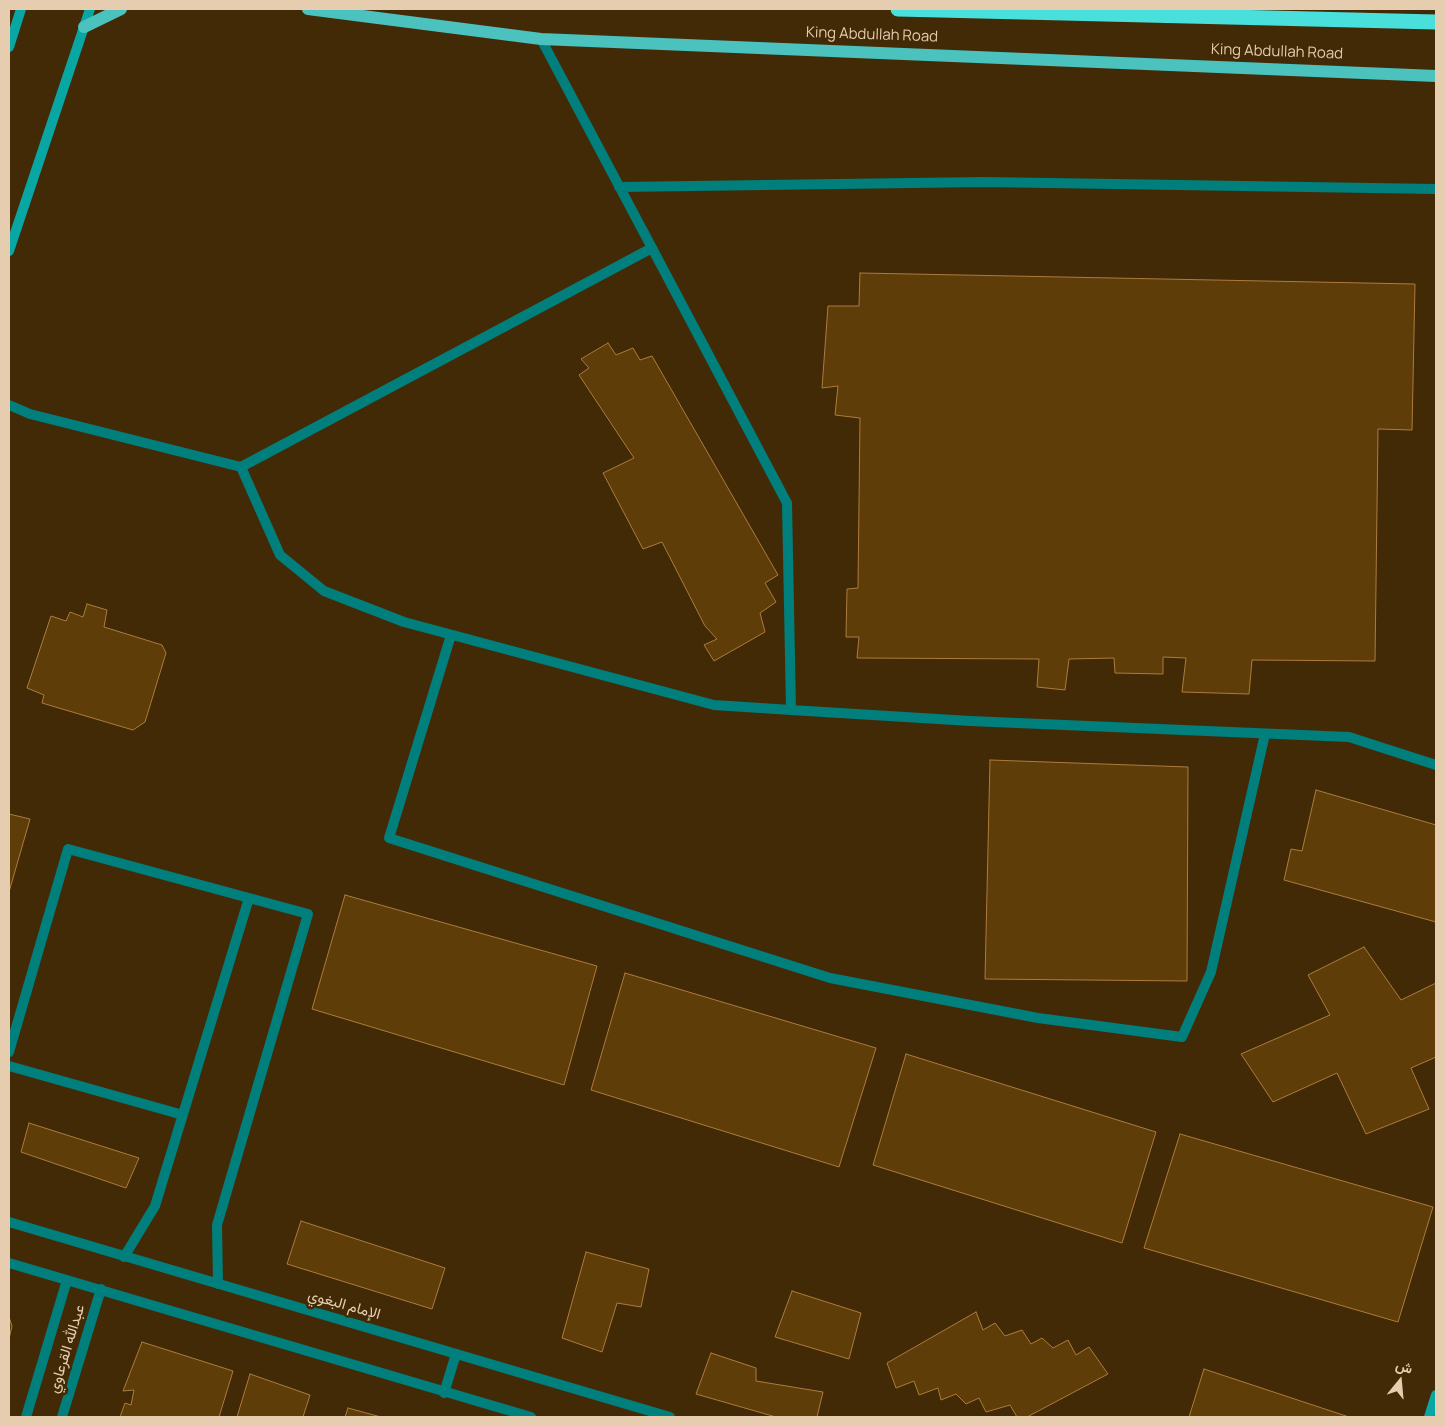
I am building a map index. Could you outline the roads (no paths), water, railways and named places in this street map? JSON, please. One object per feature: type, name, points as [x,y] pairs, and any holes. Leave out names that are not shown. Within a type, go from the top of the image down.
[{"type":"highway","name":"King Abdullah Road","points":[[898,9],[1436,22]]},
{"type":"main road","points":[[9,46],[21,9]]},
{"type":"main road","points":[[9,251],[90,9]]},
{"type":"main road","points":[[84,27],[121,9]]},
{"type":"main road","name":"King Abdullah Road","points":[[308,9],[541,39],[1436,76]]},
{"type":"main road","points":[[346,9],[379,18]]},
{"type":"main road","points":[[360,9],[379,18]]},
{"type":"main road","points":[[1429,1417],[1436,1395]]},
{"type":"street","points":[[541,39],[787,503],[791,710]]},
{"type":"street","points":[[618,187],[984,182],[1436,189]]},
{"type":"street","points":[[9,405],[30,414],[241,467],[652,248]]},
{"type":"street","points":[[241,467],[280,556],[324,591],[404,622],[714,705],[980,722],[1348,737],[1436,765]]},
{"type":"street","points":[[451,635],[389,838],[830,978],[1038,1018],[1182,1037],[1211,972],[1265,734]]},
{"type":"street","points":[[9,1052],[68,849],[308,914],[217,1225],[218,1284]]},
{"type":"street","points":[[124,1258],[155,1206],[250,898]]},
{"type":"street","points":[[9,1066],[183,1115]]},
{"type":"street","name":"الإمام البغوي","points":[[9,1222],[124,1258],[670,1417]]},
{"type":"street","points":[[9,1263],[444,1393],[531,1417]]},
{"type":"street","name":"عبدالله القرعاوي","points":[[26,1417],[67,1280]]},
{"type":"street","name":"عبدالله القرعاوي","points":[[62,1417],[101,1289]]},
{"type":"street","points":[[444,1393],[456,1354]]}]
